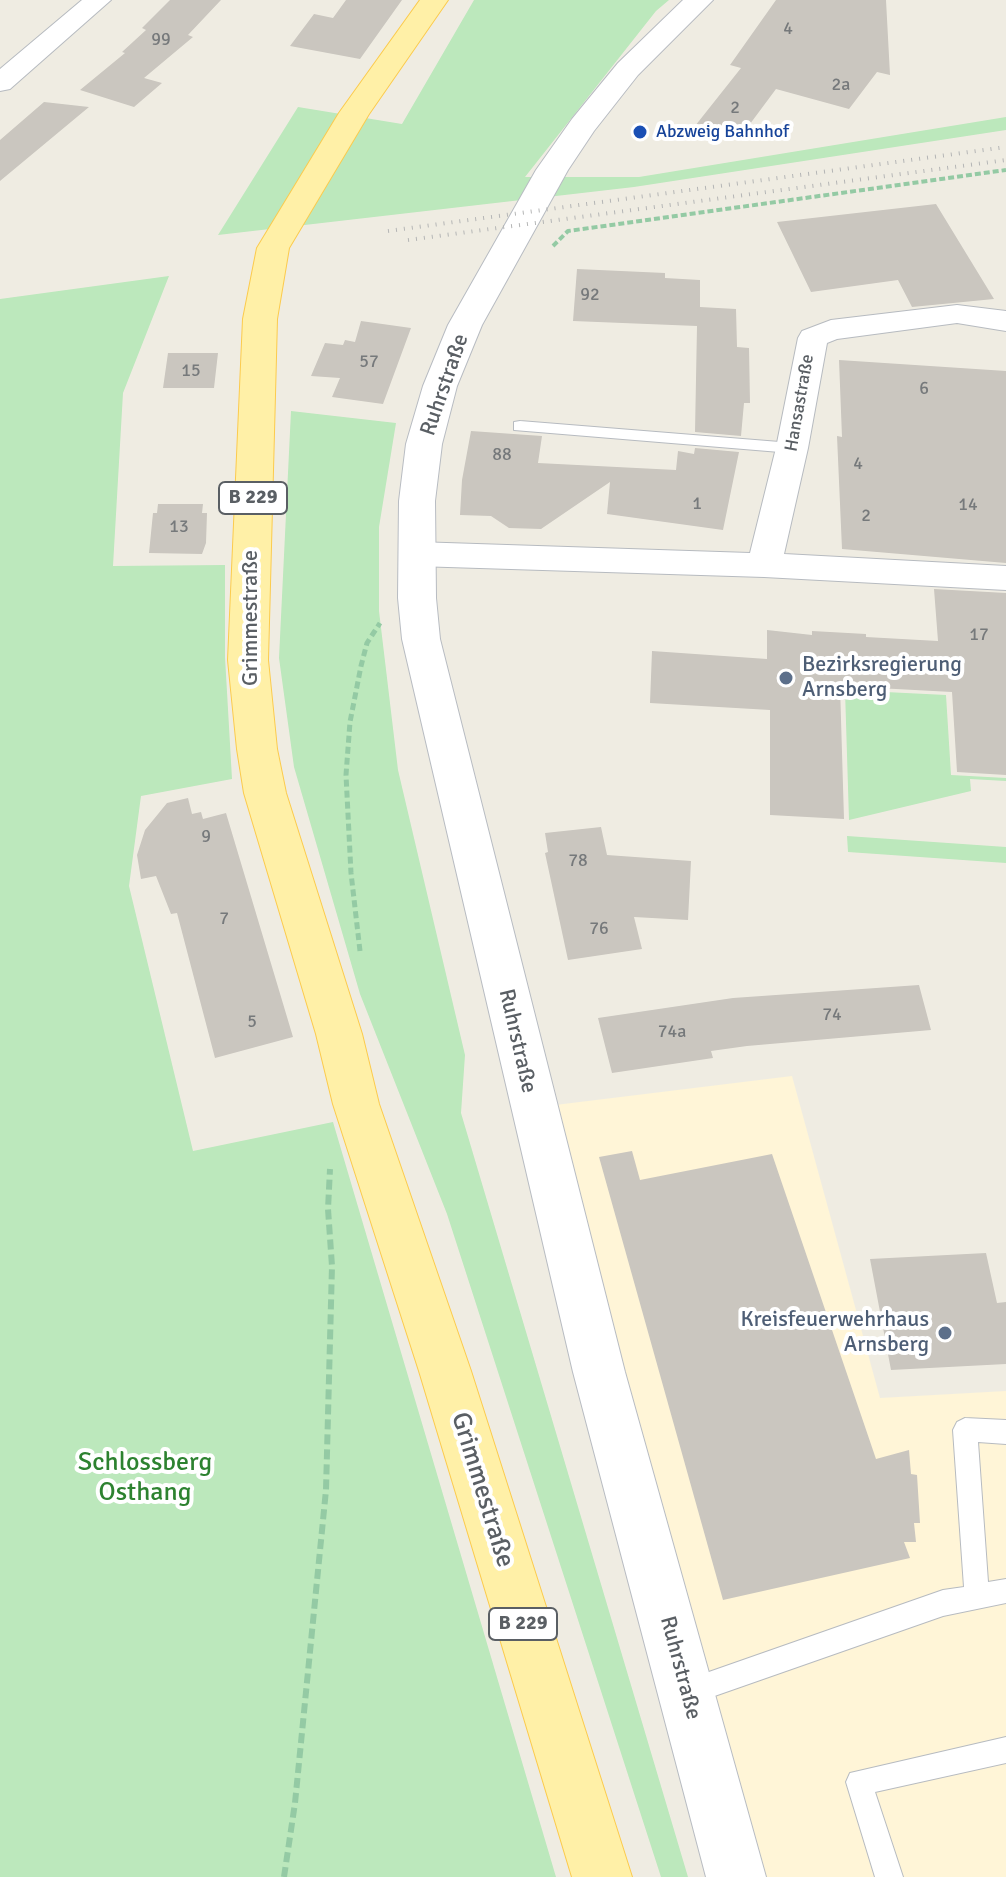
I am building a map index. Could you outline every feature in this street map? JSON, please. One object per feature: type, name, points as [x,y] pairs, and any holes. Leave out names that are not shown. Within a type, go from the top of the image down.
[{"type":"main road","name":"Grimmestraße","points":[[434,0],[354,113],[273,248],[264,279],[248,660],[265,793],[339,1034],[356,1104],[449,1386],[602,1877]]},
{"type":"main road","name":"Ruhrstraße","points":[[699,0],[628,69],[603,99],[560,159],[465,325],[440,386],[424,444],[417,501],[416,576],[421,639],[532,1103],[599,1372],[736,1877]]},
{"type":"street","points":[[0,83],[98,0]]},
{"type":"street","name":"Hansastraße","points":[[764,565],[792,448],[813,338],[822,333],[957,314],[1006,321]]},
{"type":"street","points":[[416,576],[764,565],[1006,578]]},
{"type":"lane","points":[[520,426],[792,448]]},
{"type":"lane","points":[[977,1597],[965,1430],[1006,1432]]},
{"type":"lane","points":[[686,1693],[943,1603],[1006,1591]]},
{"type":"lane","points":[[889,1877],[859,1782],[1006,1750]]},
{"type":"path","points":[[509,246],[542,250],[552,247],[568,231],[1006,170]]},
{"type":"path","points":[[359,960],[346,775],[350,722],[367,643],[416,576]]},
{"type":"path","points":[[284,1877],[295,1803],[326,1490],[332,1266],[328,1209],[330,1164],[340,1134],[356,1104]]},
{"type":"shaded area","points":[[792,1076],[880,1398],[1006,1391],[1006,1877],[754,1877],[547,1106]]},
{"type":"green space","points":[[474,0],[669,0],[656,11],[525,177],[639,177],[1006,117],[1006,130],[634,187],[218,235],[298,107],[402,124]]},
{"type":"green space","name":"Schlossberg Osthang","points":[[169,276],[123,393],[113,566],[225,565],[225,657],[232,779],[141,796],[129,886],[193,1151],[333,1122],[556,1877],[0,1877],[0,299]]},
{"type":"green space","points":[[291,411],[396,423],[379,527],[379,611],[398,770],[465,1055],[461,1113],[688,1877],[661,1877],[447,1214],[360,994],[294,767],[279,658]]},
{"type":"green space","points":[[845,690],[946,695],[951,775],[1006,778],[1006,781],[970,779],[971,791],[849,820]]},
{"type":"green space","points":[[847,836],[1006,847],[1006,863],[848,852]]},
{"type":"building","points":[[170,0],[221,0],[188,35],[193,37],[144,78],[162,83],[134,107],[80,90],[125,53],[122,52],[146,30],[142,28]]},
{"type":"building","points":[[346,0],[402,0],[360,59],[290,46],[314,14],[333,18]]},
{"type":"building","points":[[776,0],[886,0],[890,75],[877,72],[849,109],[776,89],[747,128],[747,140],[695,126],[741,68],[730,65]]},
{"type":"building","points":[[44,102],[89,107],[0,181],[0,140]]},
{"type":"building","points":[[936,204],[994,299],[912,307],[898,280],[811,292],[777,222]]},
{"type":"building","points":[[577,269],[665,273],[665,278],[700,280],[700,307],[736,309],[737,347],[749,348],[750,403],[744,403],[741,436],[695,432],[697,326],[573,321]]},
{"type":"building","points":[[361,321],[411,328],[383,404],[332,397],[340,378],[311,376],[325,343],[343,345],[345,340],[355,342]]},
{"type":"building","points":[[168,353],[218,353],[214,388],[163,388]]},
{"type":"building","points":[[839,360],[1006,371],[1006,563],[842,549],[837,436],[842,437]]},
{"type":"building","points":[[471,431],[542,436],[538,463],[676,470],[678,451],[694,454],[695,448],[739,452],[723,530],[607,514],[610,482],[541,529],[509,528],[491,516],[460,515],[462,480]]},
{"type":"building","points":[[158,504],[203,504],[202,513],[207,513],[206,543],[202,554],[149,553],[153,513],[157,513]]},
{"type":"building","points":[[934,589],[1006,593],[1006,775],[957,772],[952,692],[840,686],[844,819],[770,815],[770,710],[650,703],[652,651],[767,659],[767,630],[938,641]]},
{"type":"building","points":[[188,798],[192,814],[201,812],[203,819],[226,813],[293,1037],[215,1058],[177,913],[171,914],[156,876],[141,879],[137,855],[145,830],[167,803]]},
{"type":"building","points":[[601,827],[607,855],[691,861],[688,920],[634,917],[642,949],[568,960],[545,853],[548,852],[545,833]]},
{"type":"building","points":[[919,985],[931,1030],[747,1046],[711,1051],[713,1058],[612,1073],[598,1018],[733,998]]},
{"type":"building","points":[[632,1151],[640,1180],[772,1154],[876,1459],[909,1450],[911,1474],[917,1475],[920,1523],[914,1523],[916,1542],[904,1542],[910,1558],[723,1600],[599,1157]]},
{"type":"building","name":"Kreisfeuerwehrhaus Arnsberg","points":[[986,1253],[997,1303],[1006,1302],[1006,1364],[891,1370],[870,1259]]},
{"type":"railway","points":[[388,231],[1006,147]]},
{"type":"railway","points":[[408,240],[1006,160]]},
{"type":"place","name":"Abzweig Bahnhof","points":[[640,132]]},
{"type":"place","name":"Bezirksregierung Arnsberg","points":[[786,678]]},
{"type":"place","name":"Kreisfeuerwehrhaus Arnsberg","points":[[945,1333]]}]
